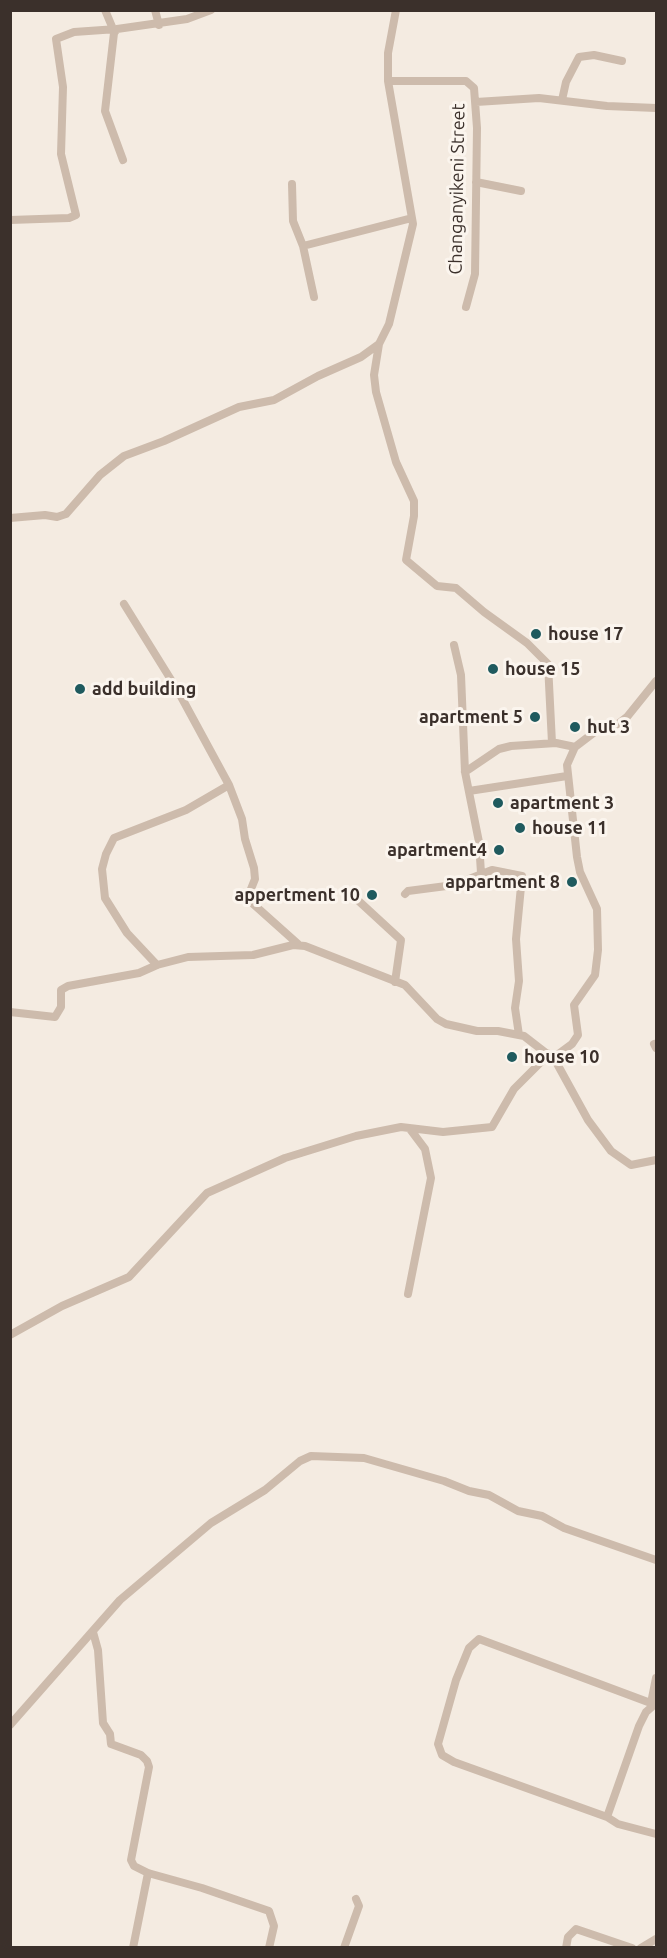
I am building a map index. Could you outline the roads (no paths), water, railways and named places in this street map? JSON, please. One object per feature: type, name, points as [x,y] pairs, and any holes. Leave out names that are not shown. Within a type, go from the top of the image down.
[{"type":"street","points":[[105,10],[115,29]]},
{"type":"street","points":[[155,10],[159,25]]},
{"type":"street","points":[[10,220],[69,218],[76,215],[61,154],[63,87],[56,39],[74,32],[159,25],[211,10]]},
{"type":"street","points":[[396,10],[388,53],[388,81],[412,218],[412,236],[394,308],[387,330],[379,344],[374,375],[376,392],[396,462],[414,501],[414,516],[406,560],[437,586],[456,588],[483,612],[527,644],[548,664],[552,743]]},
{"type":"street","points":[[115,29],[111,38],[105,105],[123,160]]},
{"type":"street","points":[[562,100],[573,64],[579,57],[594,56],[622,61]]},
{"type":"street","name":"Changanyikeni Street","points":[[388,81],[466,81],[472,84],[476,102],[475,274],[466,308]]},
{"type":"street","points":[[476,102],[523,98],[657,108]]},
{"type":"street","points":[[476,182],[521,191]]},
{"type":"street","points":[[292,184],[293,221],[303,246],[314,297]]},
{"type":"street","points":[[303,246],[412,218]]},
{"type":"street","points":[[10,518],[45,515],[57,518],[66,514],[100,475],[123,456],[164,441],[239,407],[274,400],[318,376],[361,357],[379,344]]},
{"type":"street","points":[[124,604],[173,681],[229,785],[242,819],[245,839],[254,868],[251,902],[298,944],[405,985],[437,1019],[446,1024],[477,1031],[498,1031],[519,1035],[551,1056],[588,1120],[611,1151],[631,1165],[657,1160]]},
{"type":"street","points":[[454,645],[461,675],[465,772],[479,842],[481,873]]},
{"type":"street","points":[[10,1335],[40,1316],[129,1277],[207,1193],[298,1153],[401,1127],[442,1132],[492,1127],[514,1089],[551,1056],[572,1044],[578,1035],[574,1005],[595,975],[598,958],[597,909],[580,872],[576,857],[567,765],[575,747],[596,731],[618,724],[627,717],[657,681]]},
{"type":"street","points":[[465,772],[499,749],[527,743],[552,743],[575,747]]},
{"type":"street","points":[[469,791],[567,776]]},
{"type":"street","points":[[157,965],[127,933],[105,898],[102,869],[106,854],[114,838],[186,810],[229,785]]},
{"type":"street","points":[[405,894],[408,891],[454,885],[492,870],[522,876],[516,939],[519,981],[515,1008],[519,1035]]},
{"type":"street","points":[[350,893],[401,940],[394,982]]},
{"type":"street","points":[[10,1012],[55,1017],[61,1007],[61,990],[68,986],[139,973],[157,965],[209,955],[253,955],[298,944]]},
{"type":"street","points":[[408,1294],[431,1178],[425,1149],[410,1129]]},
{"type":"street","points":[[10,1725],[120,1600],[190,1539],[265,1490],[300,1461],[316,1455],[364,1458],[444,1481],[489,1495],[518,1511],[542,1516],[598,1541],[657,1560]]},
{"type":"street","points":[[93,1632],[98,1650],[103,1723],[110,1734],[111,1744],[141,1755],[147,1761],[148,1776],[130,1853],[134,1866],[148,1873],[202,1888],[269,1911],[274,1926],[269,1947]]},
{"type":"street","points":[[654,1704],[479,1639],[469,1648],[456,1680],[438,1744],[442,1755],[548,1798],[607,1817],[618,1824],[657,1834]]},
{"type":"street","points":[[607,1817],[639,1726],[646,1712],[654,1704],[657,1678]]},
{"type":"street","points":[[133,1947],[148,1873]]},
{"type":"street","points":[[344,1947],[359,1906],[356,1899]]},
{"type":"street","points":[[566,1947],[568,1937],[576,1929],[632,1947]]},
{"type":"street","points":[[641,1947],[657,1939]]},
{"type":"place","name":"house 17","points":[[536,634]]},
{"type":"place","name":"house 15","points":[[493,669]]},
{"type":"place","name":"add building","points":[[80,689]]},
{"type":"place","name":"apartment 5","points":[[535,717]]},
{"type":"place","name":"hut 3","points":[[575,727]]},
{"type":"place","name":"apartment 3","points":[[498,803]]},
{"type":"place","name":"house 11","points":[[520,828]]},
{"type":"place","name":"apartment4","points":[[499,850]]},
{"type":"place","name":"appartment 8","points":[[572,882]]},
{"type":"place","name":"appertment 10","points":[[372,895]]},
{"type":"place","name":"house 10","points":[[512,1057]]}]
